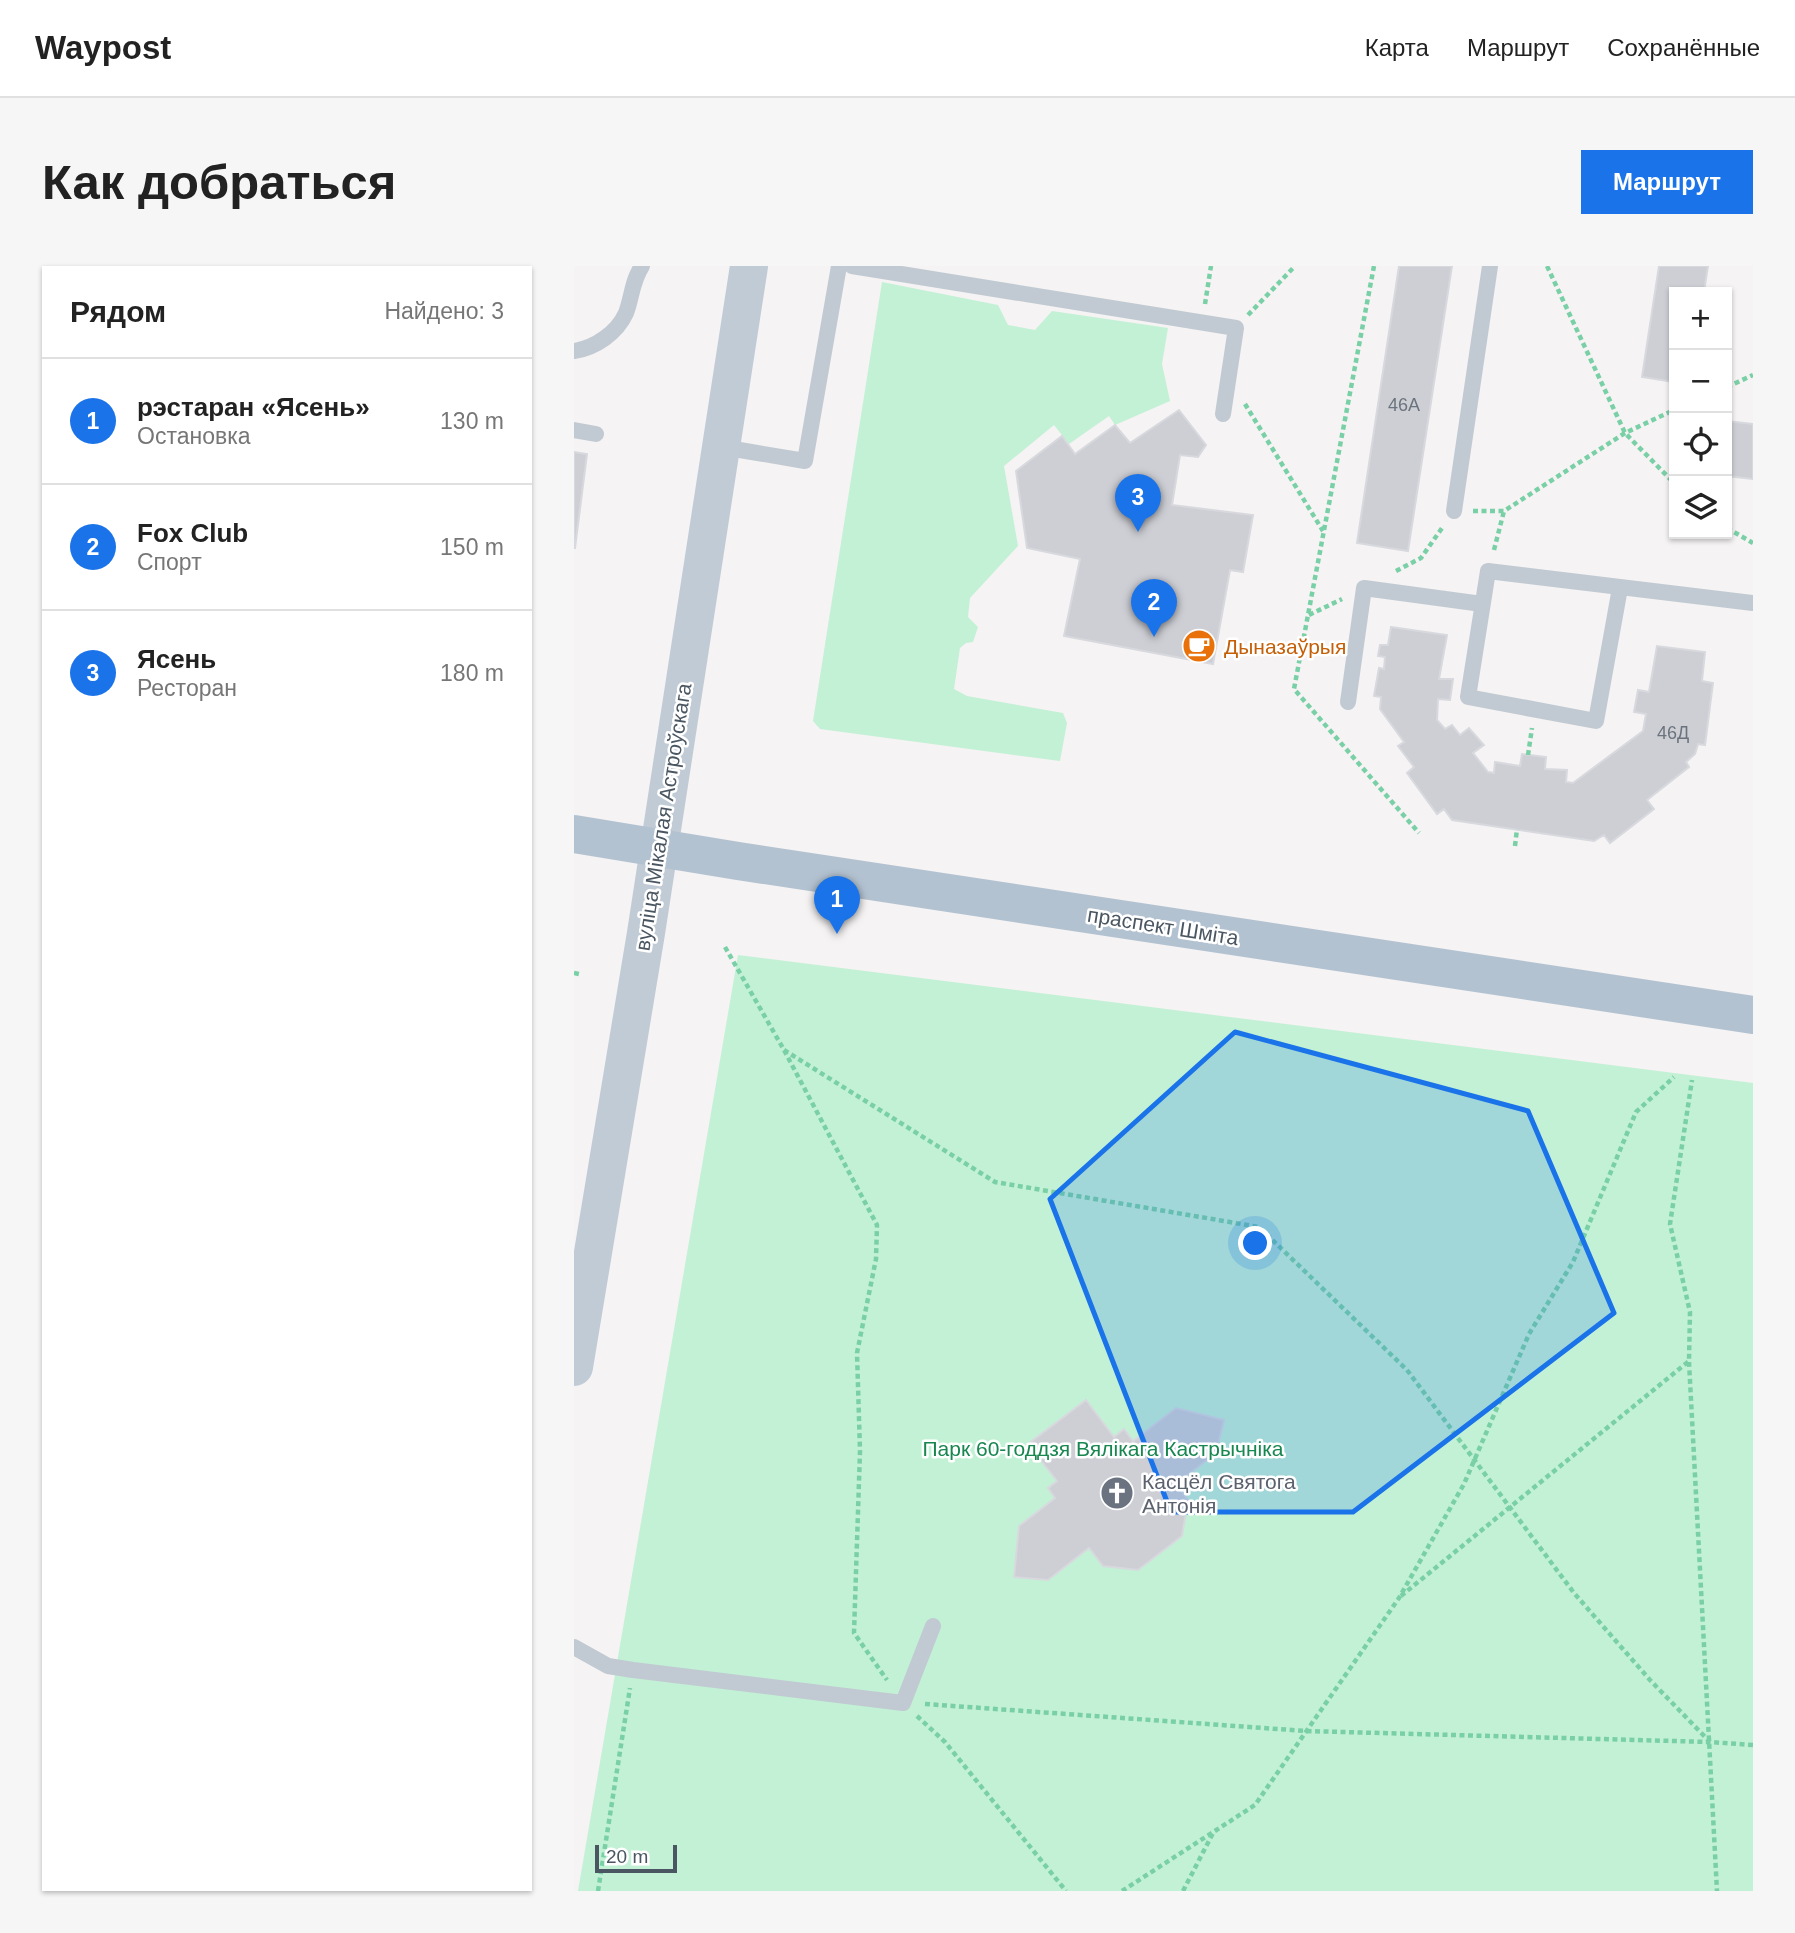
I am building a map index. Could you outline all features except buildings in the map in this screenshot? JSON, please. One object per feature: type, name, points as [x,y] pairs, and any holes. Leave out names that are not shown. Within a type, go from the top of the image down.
[{"type":"main road","name":"вуліца Мікалая Астроўскага","points":[[574,1367],[644,947],[749,266]]},
{"type":"main road","name":"праспект Шміта","points":[[574,834],[1753,1015]]},
{"type":"lane","points":[[574,351],[592,346],[620,324],[634,280],[642,266]]},
{"type":"lane","points":[[722,447],[805,461],[839,266]]},
{"type":"lane","points":[[852,266],[1236,328],[1223,414]]},
{"type":"lane","points":[[1454,511],[1490,266]]},
{"type":"lane","points":[[574,430],[596,434]]},
{"type":"lane","points":[[1620,587],[1596,721],[1468,697],[1488,571],[1753,603]]},
{"type":"lane","points":[[1348,702],[1364,588],[1482,604]]},
{"type":"lane","points":[[574,1647],[608,1666],[633,1671],[903,1703],[933,1626]]},
{"type":"path","points":[[1202,322],[1211,266]]},
{"type":"path","points":[[1236,328],[1295,266]]},
{"type":"path","points":[[1374,266],[1294,689],[1419,833]]},
{"type":"path","points":[[1547,266],[1625,433],[1669,478]]},
{"type":"path","points":[[1732,384],[1753,374]]},
{"type":"path","points":[[1228,377],[1324,532]]},
{"type":"path","points":[[1308,616],[1421,558],[1454,511],[1504,511],[1625,433],[1670,413]]},
{"type":"path","points":[[1488,571],[1504,511]]},
{"type":"path","points":[[1732,531],[1753,543]]},
{"type":"path","points":[[1515,846],[1517,830]]},
{"type":"path","points":[[724,947],[785,1050],[877,1226],[876,1259],[857,1353],[860,1451],[854,1633],[903,1703],[945,1742],[1066,1891]]},
{"type":"path","points":[[785,1050],[995,1182],[1259,1227],[1407,1370],[1574,1593],[1650,1680],[1710,1742]]},
{"type":"path","points":[[1122,1891],[1255,1805],[1399,1598],[1464,1484],[1529,1334],[1573,1262],[1636,1112],[1674,1077]]},
{"type":"path","points":[[1692,1080],[1670,1224],[1690,1312],[1689,1361],[1717,1891]]},
{"type":"path","points":[[1399,1598],[1689,1361]]},
{"type":"path","points":[[598,1891],[633,1671]]},
{"type":"path","points":[[903,1703],[1306,1731],[1753,1745]]},
{"type":"path","points":[[1183,1891],[1213,1832]]},
{"type":"highlighted area","points":[[1235,1032],[1528,1111],[1614,1313],[1353,1512],[1171,1512],[1050,1199]]},
{"type":"green space","points":[[882,282],[998,305],[1008,325],[1035,330],[1052,311],[1168,328],[1162,364],[1170,401],[1115,425],[1109,416],[1069,444],[1054,425],[1004,466],[1018,546],[970,598],[968,617],[978,627],[973,642],[960,648],[954,689],[967,696],[1063,713],[1067,723],[1060,761],[820,729],[813,721]]},
{"type":"green space","name":"Парк 60-годдзя Вялікага Кастрычніка","points":[[738,955],[1753,1083],[1753,1891],[578,1891]]},
{"type":"place","name":"Ясень","points":[[1138,532]]},
{"type":"place","name":"Fox Club","points":[[1154,637]]},
{"type":"place","name":"Дыназаўрыя","points":[[1199,646]]},
{"type":"place","name":"рэстаран «Ясень»","points":[[837,934]]},
{"type":"place","name":"Касцёл Святога Антонія","points":[[1117,1493]]}]
